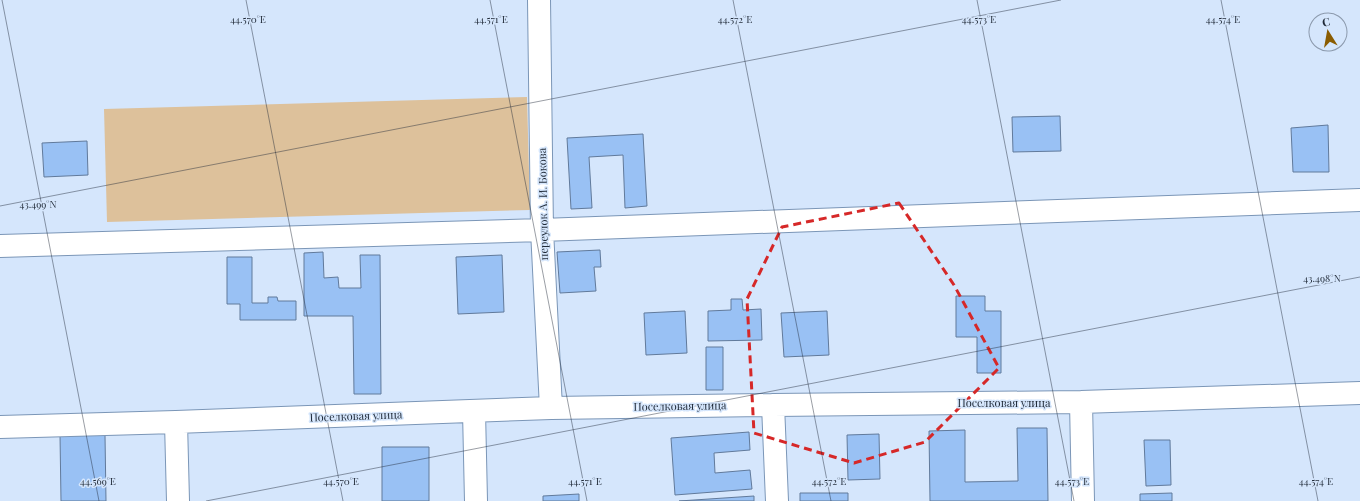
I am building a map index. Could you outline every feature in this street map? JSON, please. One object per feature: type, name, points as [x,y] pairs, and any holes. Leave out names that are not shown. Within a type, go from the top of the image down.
[{"type":"street","name":"переулок А. И. Бокова","points":[[539,0],[542,230],[551,408]]},
{"type":"street","points":[[0,246],[542,230],[1360,200]]},
{"type":"street","name":"Поселковая улица","points":[[0,427],[551,408],[1082,402],[1360,393]]},
{"type":"street","points":[[1082,402],[1083,501]]},
{"type":"street","points":[[773,405],[777,501]]},
{"type":"street","points":[[474,411],[476,501]]},
{"type":"street","points":[[176,422],[178,501]]},
{"type":"highlighted area","points":[[899,203],[954,285],[999,368],[925,442],[854,463],[754,433],[747,299],[782,227]]},
{"type":"shaded area","points":[[527,97],[530,210],[107,222],[104,109]]},
{"type":"building","points":[[1060,116],[1061,151],[1013,152],[1012,117]]},
{"type":"building","points":[[1328,125],[1329,172],[1293,172],[1291,128]]},
{"type":"building","points":[[643,134],[647,206],[625,208],[623,155],[589,157],[592,208],[571,209],[567,138]]},
{"type":"building","points":[[87,141],[88,175],[44,177],[42,143]]},
{"type":"building","points":[[600,250],[601,267],[594,267],[596,291],[560,293],[557,252]]},
{"type":"building","points":[[323,252],[324,278],[338,277],[339,288],[361,288],[360,255],[380,255],[381,394],[354,394],[353,316],[304,316],[304,253]]},
{"type":"building","points":[[502,255],[504,312],[458,314],[456,257]]},
{"type":"building","points":[[227,257],[252,257],[252,303],[268,303],[268,297],[277,297],[278,301],[296,301],[296,320],[240,320],[240,304],[227,304]]},
{"type":"building","points":[[956,296],[985,296],[985,311],[1001,311],[1001,373],[977,373],[977,337],[956,337]]},
{"type":"building","points":[[731,299],[742,299],[743,310],[761,309],[762,340],[708,341],[708,311],[731,310]]},
{"type":"building","points":[[685,311],[687,353],[646,355],[644,313]]},
{"type":"building","points":[[827,311],[829,355],[784,357],[781,313]]},
{"type":"building","points":[[706,347],[723,347],[723,390],[706,390]]},
{"type":"building","points":[[1017,428],[1047,428],[1048,501],[930,501],[929,431],[965,430],[965,482],[1018,481]]},
{"type":"building","points":[[749,432],[750,450],[714,453],[715,473],[750,470],[752,489],[675,495],[671,438]]},
{"type":"building","points":[[879,434],[880,479],[848,480],[847,435]]},
{"type":"building","points":[[60,435],[105,435],[106,501],[61,501]]},
{"type":"building","points":[[1144,440],[1170,440],[1171,485],[1146,486]]},
{"type":"building","points":[[382,447],[429,447],[429,501],[382,501]]},
{"type":"building","points":[[800,493],[848,493],[848,501],[800,501]]},
{"type":"building","points":[[1172,493],[1172,501],[1140,501],[1140,494]]},
{"type":"building","points":[[579,494],[579,501],[543,501],[543,496]]},
{"type":"building","points":[[754,496],[754,501],[679,501]]}]
